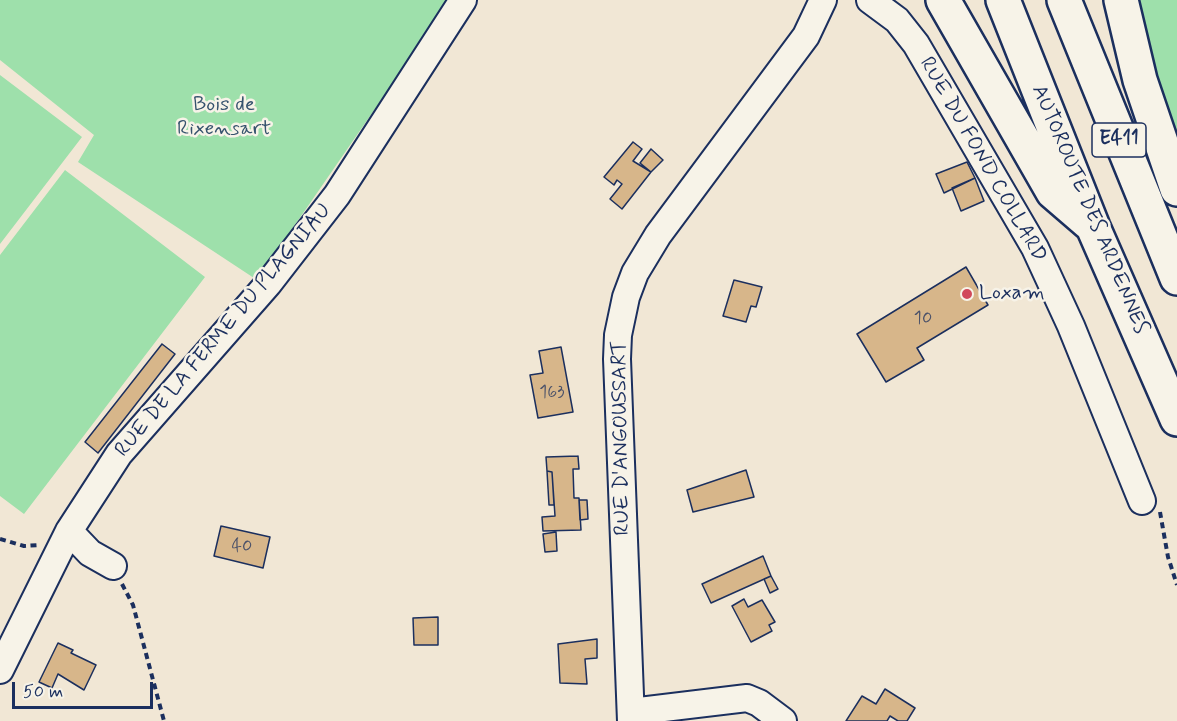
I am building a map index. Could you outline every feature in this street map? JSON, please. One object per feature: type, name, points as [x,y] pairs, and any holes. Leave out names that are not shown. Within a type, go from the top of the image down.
[{"type":"highway","points":[[943,0],[1053,192],[1093,227]]},
{"type":"highway","name":"AUTOROUTE DES ARDENNES","points":[[1003,0],[1093,227],[1177,419]]},
{"type":"highway","name":"E411","points":[[1064,0],[1177,278]]},
{"type":"highway","points":[[1121,0],[1140,80],[1177,189]]},
{"type":"street","name":"RUE DE LA FERME DU PLAGNIAU","points":[[0,670],[65,537],[119,454],[268,284],[338,195],[463,0]]},
{"type":"street","name":"RUE D'ANGOUSSART","points":[[631,716],[617,359],[618,335],[626,297],[635,273],[658,235],[806,36],[823,0]]},
{"type":"street","name":"RUE DU FOND COLLARD","points":[[870,0],[897,20],[916,44],[1025,230],[1150,502]]},
{"type":"street","points":[[65,537],[112,566]]},
{"type":"street","points":[[631,716],[747,698],[759,703],[783,721]]},
{"type":"path","points":[[1150,502],[1177,585]]},
{"type":"path","points":[[0,539],[24,546],[65,537]]},
{"type":"path","points":[[112,566],[133,605],[164,721]]},
{"type":"green space","name":"Bois de Rixensart","points":[[0,0],[450,0],[257,280],[78,162],[94,135],[0,60]]},
{"type":"green space","points":[[1130,0],[1177,0],[1177,160]]},
{"type":"green space","points":[[0,75],[82,137],[0,244]]},
{"type":"green space","points":[[65,170],[205,277],[24,514],[0,496],[0,255]]},
{"type":"building","points":[[633,142],[642,149],[633,161],[651,172],[622,209],[610,199],[622,184],[617,180],[614,185],[604,177]]},
{"type":"building","points":[[651,149],[663,160],[651,172],[640,163]]},
{"type":"building","points":[[967,162],[975,178],[944,193],[936,174]]},
{"type":"building","points":[[975,178],[984,201],[961,211],[952,188]]},
{"type":"building","points":[[966,267],[988,305],[917,348],[924,360],[886,382],[857,334]]},
{"type":"building","points":[[734,280],[762,287],[756,307],[751,306],[746,322],[723,316]]},
{"type":"building","points":[[162,344],[175,354],[98,453],[85,442]]},
{"type":"building","points":[[561,347],[573,412],[538,418],[530,375],[543,373],[539,351]]},
{"type":"building","points":[[578,456],[579,469],[573,469],[574,498],[579,498],[581,530],[543,531],[542,517],[555,516],[552,472],[547,471],[546,457]]},
{"type":"building","points":[[746,470],[754,497],[693,512],[687,490]]},
{"type":"building","points":[[547,471],[552,472],[554,505],[549,505]]},
{"type":"building","points":[[579,500],[587,500],[588,519],[580,520]]},
{"type":"building","points":[[221,526],[270,537],[263,568],[214,556]]},
{"type":"building","points":[[556,532],[557,551],[545,552],[543,534]]},
{"type":"building","points":[[763,556],[771,576],[711,603],[702,584]]},
{"type":"building","points":[[771,576],[778,589],[770,593],[764,579]]},
{"type":"building","points":[[744,599],[748,607],[762,600],[775,622],[769,625],[772,631],[751,642],[732,606]]},
{"type":"building","points":[[438,617],[438,645],[414,645],[413,618]]},
{"type":"building","points":[[597,639],[597,658],[585,659],[587,684],[560,683],[558,644]]},
{"type":"building","points":[[58,643],[73,650],[71,653],[96,665],[84,690],[58,674],[52,688],[39,682]]},
{"type":"building","points":[[885,689],[915,708],[907,721],[898,721],[890,716],[887,721],[846,721],[862,696],[876,704]]},
{"type":"place","name":"Loxam","points":[[967,294]]}]
